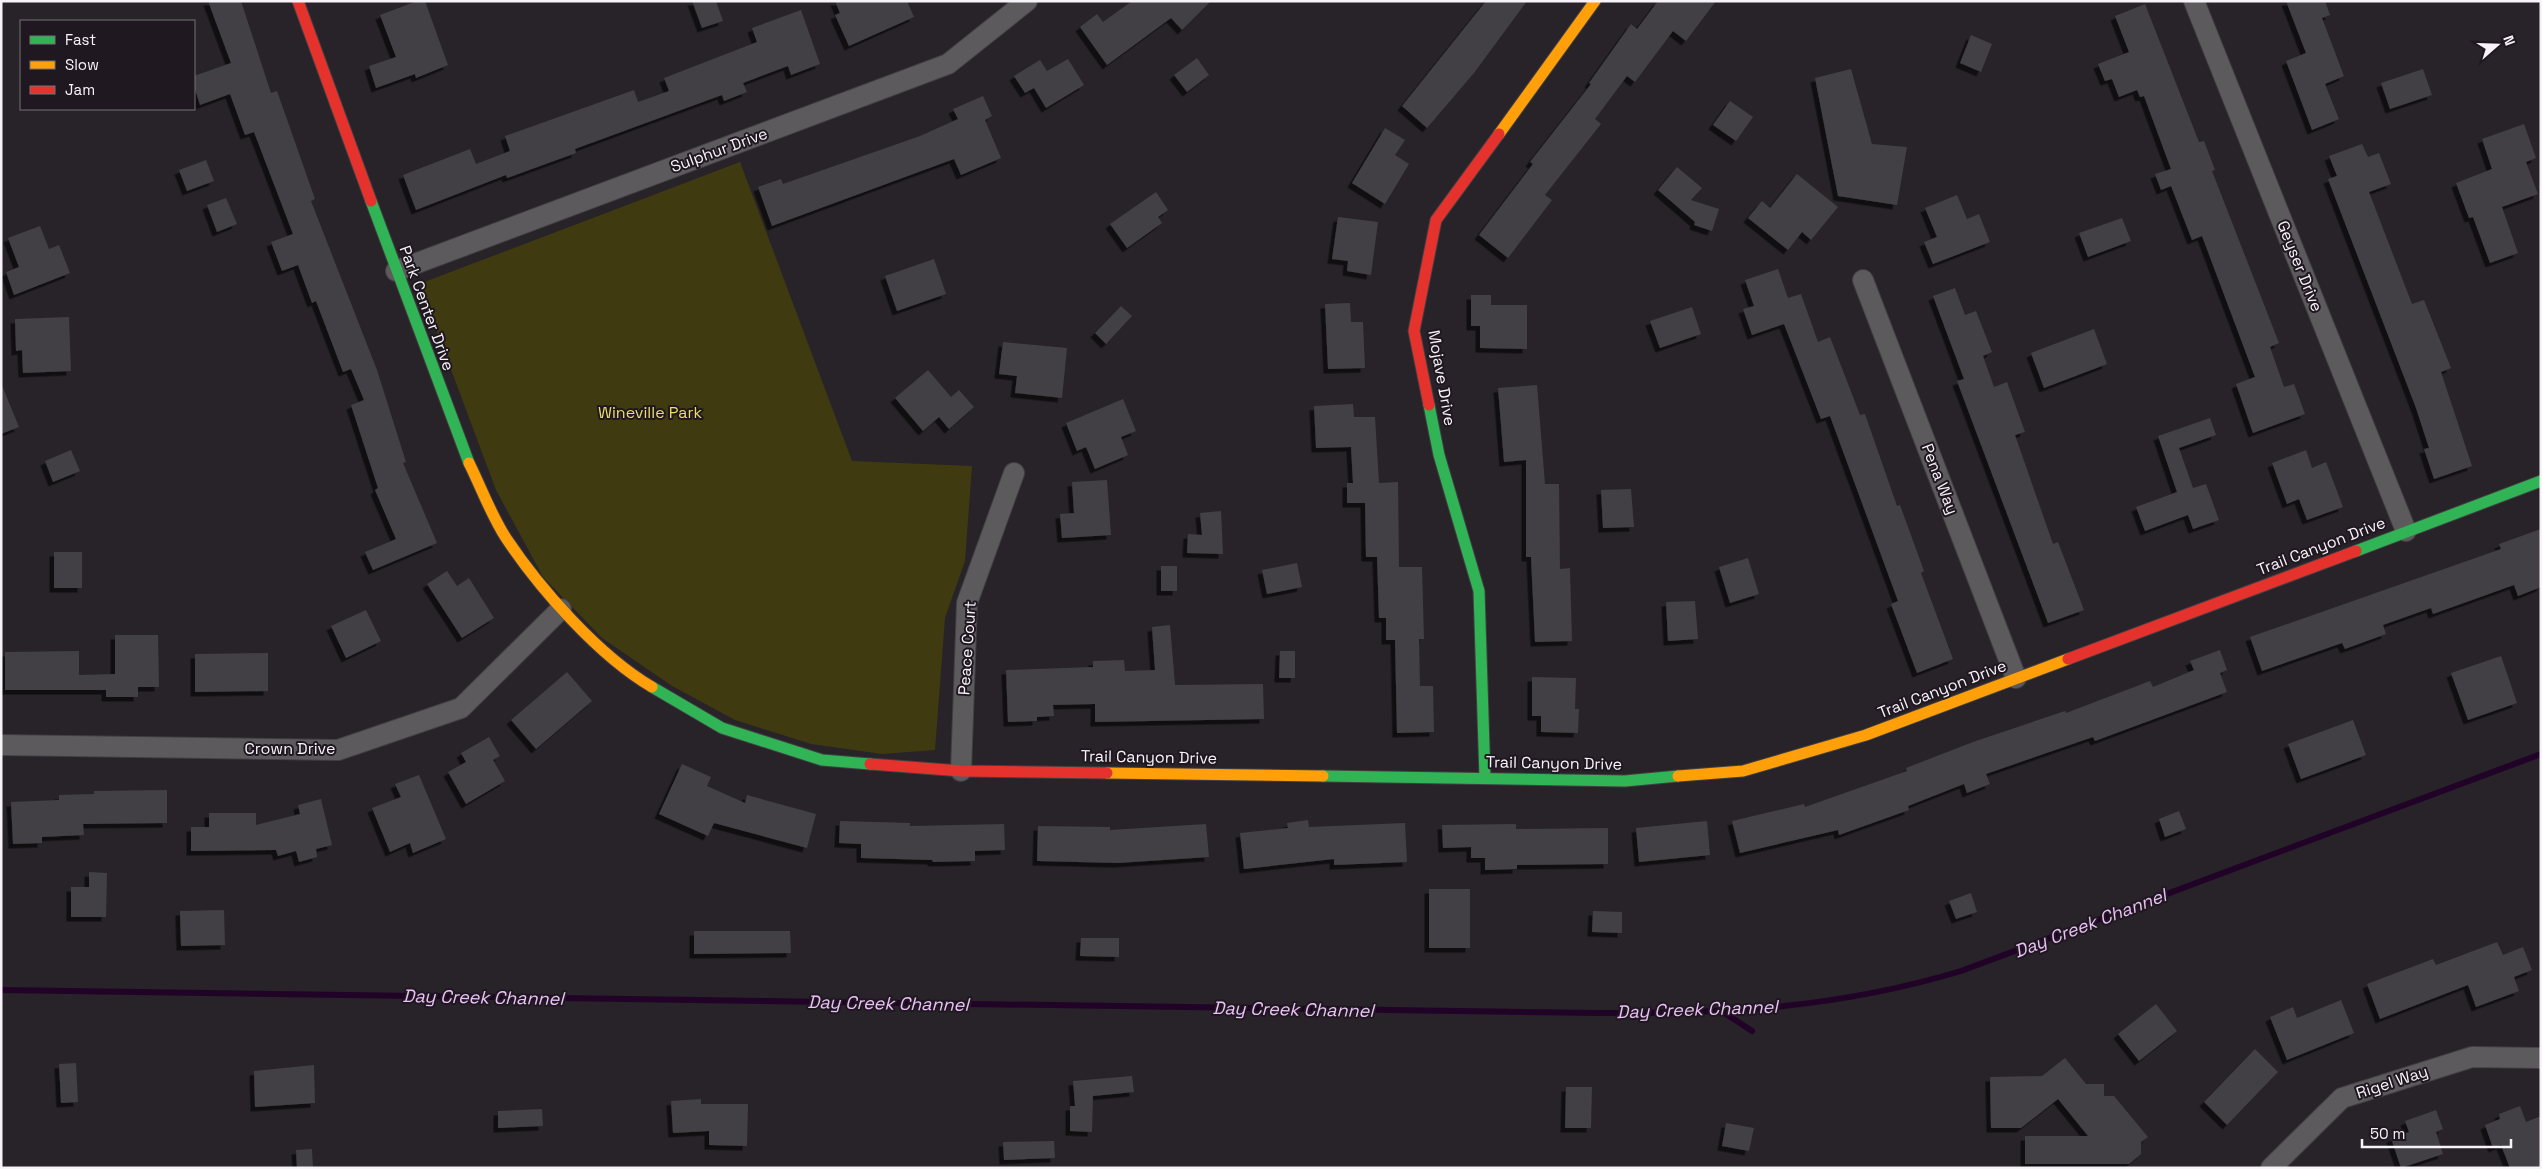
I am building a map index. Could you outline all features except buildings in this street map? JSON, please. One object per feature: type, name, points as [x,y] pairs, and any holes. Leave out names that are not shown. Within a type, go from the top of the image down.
[{"type":"street","name":"Park Center Drive","points":[[298,1],[466,458],[506,538],[561,609]]},
{"type":"street","name":"Sulphur Drive","points":[[396,271],[948,64],[1027,1]]},
{"type":"street","name":"Mojave Drive","points":[[1484,778],[1479,591],[1440,455],[1414,331],[1436,220],[1595,1]]},
{"type":"street","name":"Geyser Drive","points":[[2194,1],[2406,532]]},
{"type":"street","name":"Pena Way","points":[[1864,280],[2016,678]]},
{"type":"street","name":"Peace Court","points":[[961,770],[967,603],[1014,473]]},
{"type":"street","name":"Trail Canyon Drive","points":[[561,609],[632,676],[722,728],[822,760],[961,770],[1625,781],[1743,771],[1866,735],[2541,481]]},
{"type":"street","name":"Crown Drive","points":[[1,745],[338,750],[461,708],[561,609]]},
{"type":"street","name":"Rigel Way","points":[[2271,1168],[2342,1098],[2472,1057],[2541,1058]]},
{"type":"green space","name":"Wineville Park","points":[[740,162],[852,461],[972,466],[965,561],[945,618],[935,750],[882,754],[811,744],[735,720],[672,686],[602,638],[543,577],[496,490],[419,284]]},
{"type":"waterway","name":"Day Creek Channel","points":[[1,990],[1598,1013],[1691,1012],[1781,1006],[1826,1001],[1870,993],[1961,971],[2541,754]]},
{"type":"waterway","points":[[1723,1012],[1752,1031]]},
{"type":"traffic: fast","points":[[371,201],[469,463]]},
{"type":"traffic: fast","points":[[1429,405],[1439,455],[1479,591],[1485,778]]},
{"type":"traffic: fast","points":[[2356,551],[2541,481]]},
{"type":"traffic: fast","points":[[652,687],[722,728],[822,760],[870,764]]},
{"type":"traffic: fast","points":[[1323,776],[1625,781],[1678,776]]},
{"type":"traffic: slow","points":[[1499,134],[1595,1]]},
{"type":"traffic: slow","points":[[469,463],[506,538],[553,599],[591,640],[632,674],[652,687]]},
{"type":"traffic: slow","points":[[1678,776],[1743,771],[1866,735],[2068,659]]},
{"type":"traffic: slow","points":[[1107,773],[1323,776]]},
{"type":"traffic: jam","points":[[298,1],[371,201]]},
{"type":"traffic: jam","points":[[1429,405],[1414,331],[1436,220],[1499,134]]},
{"type":"traffic: jam","points":[[2068,659],[2356,551]]},
{"type":"traffic: jam","points":[[870,764],[961,771],[1107,773]]}]
